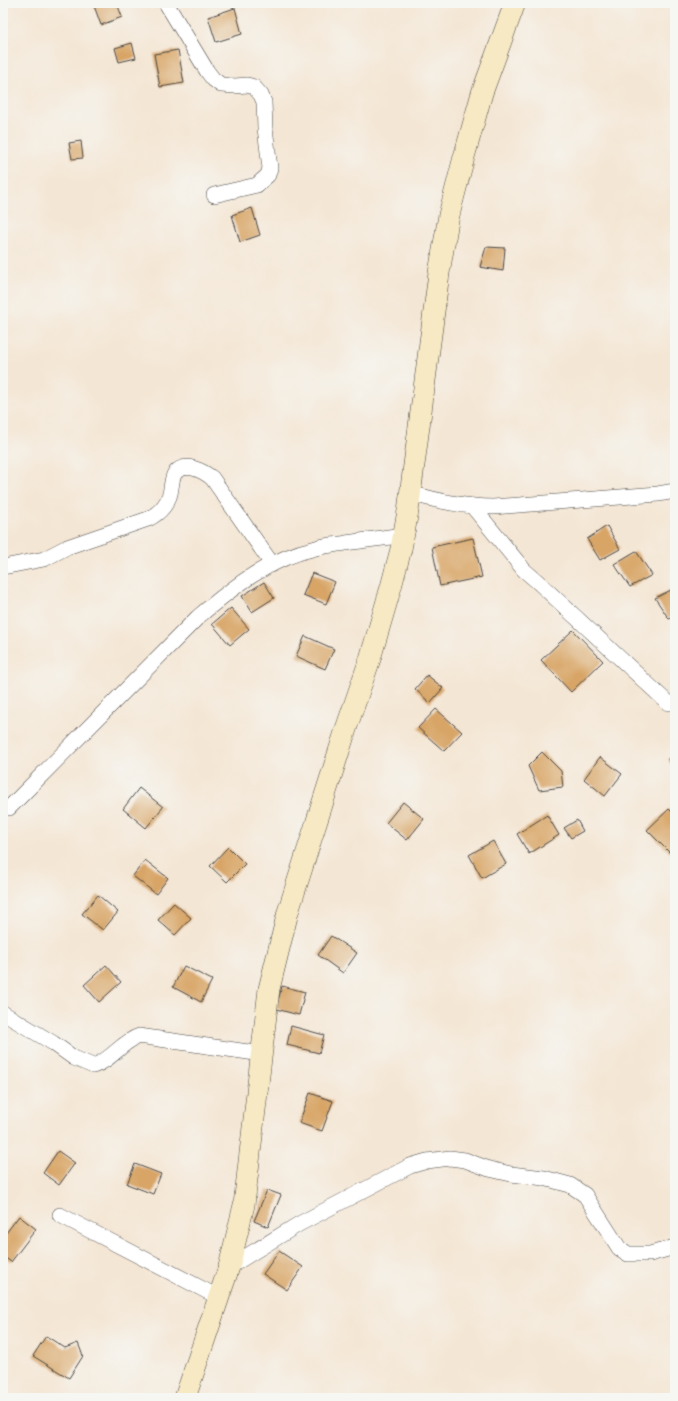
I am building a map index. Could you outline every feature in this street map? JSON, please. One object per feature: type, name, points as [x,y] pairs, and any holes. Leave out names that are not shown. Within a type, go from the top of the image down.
[{"type":"street","points":[[166,3],[213,79],[221,85],[247,85],[254,87],[261,95],[264,102],[265,128],[270,168],[268,175],[257,185],[214,195]]},
{"type":"street","points":[[184,1398],[228,1267],[244,1205],[269,989],[288,912],[347,726],[370,659],[404,535],[439,273],[449,215],[482,93],[515,3]]},
{"type":"street","points":[[3,567],[44,559],[67,546],[148,519],[157,514],[168,499],[172,479],[176,472],[183,468],[192,468],[212,478],[272,564]]},
{"type":"street","points":[[410,493],[434,500],[473,507],[516,506],[658,494],[675,491]]},
{"type":"street","points":[[473,507],[524,570],[668,703],[675,704]]},
{"type":"street","points":[[9,808],[198,617],[224,594],[248,577],[272,564],[316,547],[404,535]]},
{"type":"street","points":[[3,1013],[53,1043],[74,1058],[93,1066],[100,1064],[131,1038],[139,1036],[262,1054]]},
{"type":"street","points":[[228,1267],[299,1224],[410,1166],[427,1161],[450,1158],[465,1160],[489,1169],[511,1174],[544,1178],[570,1185],[585,1195],[619,1248],[628,1254],[650,1254],[675,1247]]},
{"type":"street","points":[[60,1215],[218,1297]]},
{"type":"building","points":[[93,3],[117,3],[122,17],[101,25]]},
{"type":"building","points":[[235,8],[242,34],[216,42],[208,17]]},
{"type":"building","points":[[132,43],[136,58],[119,62],[115,48]]},
{"type":"building","points":[[178,50],[184,83],[160,87],[154,54]]},
{"type":"building","points":[[81,141],[83,158],[72,159],[69,143]]},
{"type":"building","points":[[252,208],[260,235],[240,242],[232,215]]},
{"type":"building","points":[[486,247],[505,248],[503,271],[480,267]]},
{"type":"building","points":[[607,526],[620,549],[600,560],[587,539]]},
{"type":"building","points":[[473,538],[482,577],[440,586],[432,547]]},
{"type":"building","points":[[636,551],[652,575],[630,587],[614,564]]},
{"type":"building","points":[[312,573],[335,582],[326,604],[303,595]]},
{"type":"building","points":[[264,582],[274,598],[252,612],[242,596]]},
{"type":"building","points":[[675,588],[675,616],[669,619],[655,598]]},
{"type":"building","points":[[231,608],[249,629],[230,645],[212,624]]},
{"type":"building","points":[[573,630],[603,661],[571,692],[541,660]]},
{"type":"building","points":[[305,636],[334,649],[325,669],[296,656]]},
{"type":"building","points":[[427,675],[443,688],[430,703],[415,689]]},
{"type":"building","points":[[436,709],[462,732],[444,751],[418,728]]},
{"type":"building","points":[[542,752],[561,771],[563,787],[539,790],[528,766]]},
{"type":"building","points":[[675,754],[675,771],[668,759]]},
{"type":"building","points":[[600,757],[622,774],[605,796],[584,779]]},
{"type":"building","points":[[139,788],[163,807],[146,828],[123,809]]},
{"type":"building","points":[[403,802],[424,819],[407,840],[386,823]]},
{"type":"building","points":[[669,809],[675,815],[675,850],[671,854],[647,830]]},
{"type":"building","points":[[547,815],[559,835],[529,854],[517,834]]},
{"type":"building","points":[[577,820],[583,831],[571,838],[564,828]]},
{"type":"building","points":[[493,841],[506,864],[482,878],[469,855]]},
{"type":"building","points":[[228,847],[245,864],[227,882],[210,866]]},
{"type":"building","points":[[145,860],[168,878],[156,894],[133,876]]},
{"type":"building","points":[[98,895],[118,912],[103,930],[82,914]]},
{"type":"building","points":[[174,903],[191,918],[175,935],[158,920]]},
{"type":"building","points":[[331,936],[357,953],[343,973],[318,955]]},
{"type":"building","points":[[106,965],[121,982],[99,1002],[84,985]]},
{"type":"building","points":[[184,966],[212,980],[201,1002],[173,987]]},
{"type":"building","points":[[282,986],[305,992],[299,1015],[276,1009]]},
{"type":"building","points":[[291,1026],[324,1035],[319,1053],[287,1045]]},
{"type":"building","points":[[310,1093],[333,1101],[322,1131],[299,1123]]},
{"type":"building","points":[[58,1151],[75,1163],[59,1185],[43,1173]]},
{"type":"building","points":[[135,1164],[161,1174],[153,1194],[127,1184]]},
{"type":"building","points":[[267,1190],[281,1195],[268,1227],[254,1221]]},
{"type":"building","points":[[19,1216],[36,1229],[11,1262],[3,1256],[3,1237]]},
{"type":"building","points":[[279,1251],[303,1267],[287,1290],[263,1274]]},
{"type":"building","points":[[46,1336],[65,1348],[78,1343],[83,1356],[69,1378],[33,1356]]}]
